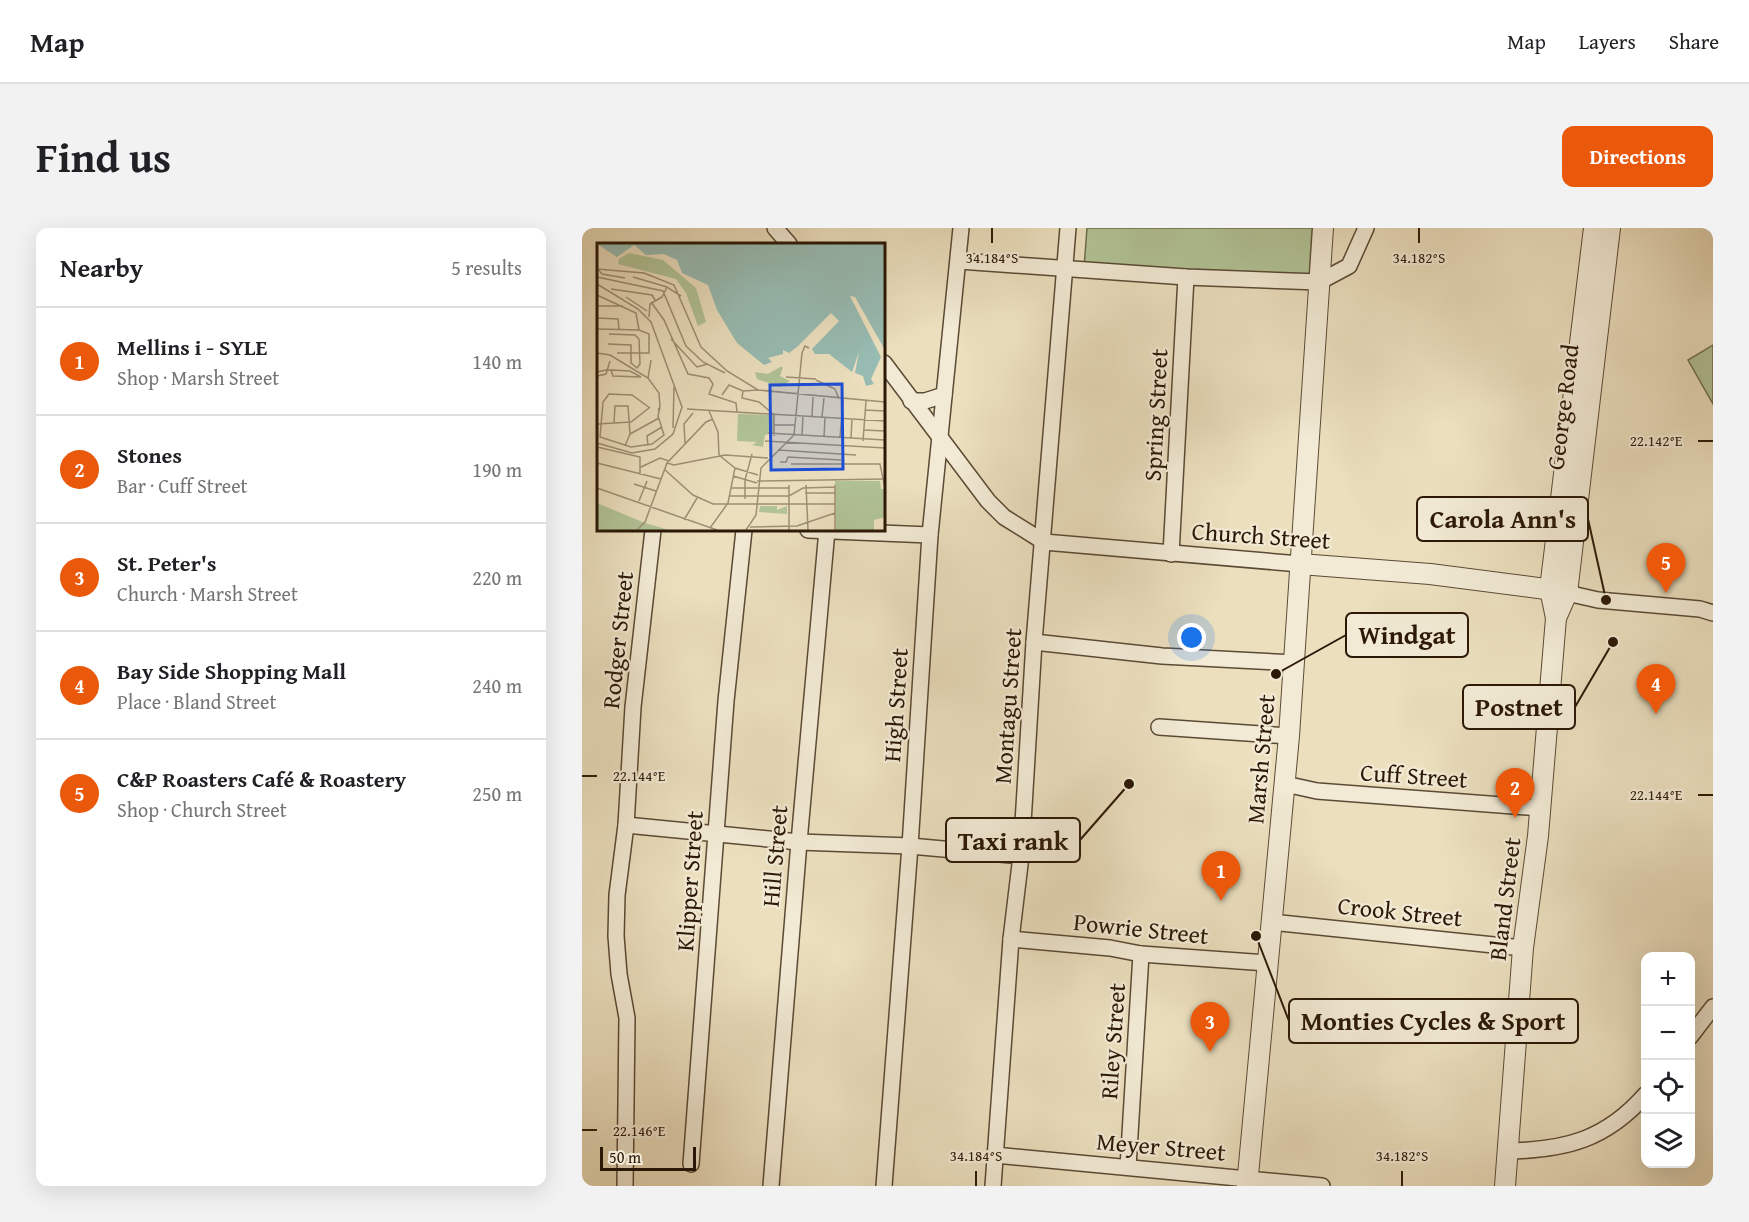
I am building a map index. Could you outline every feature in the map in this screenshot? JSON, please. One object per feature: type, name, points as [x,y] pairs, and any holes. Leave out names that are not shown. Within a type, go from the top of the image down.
[{"type":"street","points":[[776,228],[788,243]]},
{"type":"street","name":"High Street","points":[[884,1186],[930,535],[961,228]]},
{"type":"street","name":"Montagu Street","points":[[993,1186],[1011,939],[1021,856],[1034,642],[1068,228]]},
{"type":"street","name":"Marsh Street","points":[[1248,1182],[1295,663],[1323,228]]},
{"type":"street","points":[[959,261],[1186,277],[1319,282],[1349,266],[1366,228]]},
{"type":"street","name":"George Road","points":[[1558,591],[1594,228]]},
{"type":"street","name":"George Road","points":[[1558,591],[1610,228]]},
{"type":"street","name":"Spring Street","points":[[1171,554],[1186,277]]},
{"type":"street","name":"Church Street","points":[[885,364],[988,501],[1004,516],[1044,542],[1430,574],[1558,591],[1598,600],[1700,609],[1713,613]]},
{"type":"street","points":[[911,401],[925,401],[944,395]]},
{"type":"street","name":"Rodger Street","points":[[626,1186],[627,1018],[619,974],[616,936],[617,895],[626,825],[633,707],[653,531]]},
{"type":"street","name":"Klipper Street","points":[[691,1164],[726,701],[744,531]]},
{"type":"street","name":"Hill Street","points":[[771,1186],[827,531]]},
{"type":"street","points":[[848,531],[930,535]]},
{"type":"street","name":"Bland Street","points":[[1505,1186],[1523,948],[1541,808],[1558,591]]},
{"type":"street","points":[[1034,642],[1162,656],[1295,663]]},
{"type":"street","points":[[1159,727],[1289,736]]},
{"type":"street","name":"Cuff Street","points":[[1285,784],[1317,791],[1541,808]]},
{"type":"street","points":[[626,825],[799,842],[909,846],[1021,856]]},
{"type":"street","name":"Crook Street","points":[[1271,922],[1523,948]]},
{"type":"street","name":"Powrie Street","points":[[1011,939],[1110,948],[1141,954],[1267,963]]},
{"type":"street","name":"Riley Street","points":[[1128,1167],[1141,954]]},
{"type":"street","points":[[1695,1030],[1713,1007]]},
{"type":"street","points":[[1508,1151],[1536,1151],[1565,1146],[1589,1138],[1628,1112],[1641,1099]]},
{"type":"street","name":"Meyer Street","points":[[995,1155],[1128,1167],[1248,1182],[1322,1186]]},
{"type":"green space","points":[[1087,228],[1312,228],[1309,278],[1084,268]]},
{"type":"green space","points":[[1713,345],[1713,404],[1688,360]]},
{"type":"place","name":"C&P Roasters Café & Roastery","points":[[1666,593]]},
{"type":"place","name":"Carola Ann's","points":[[1606,600]]},
{"type":"place","name":"Postnet","points":[[1613,642]]},
{"type":"place","name":"Windgat","points":[[1276,674]]},
{"type":"place","name":"Bay Side Shopping Mall","points":[[1656,714]]},
{"type":"place","name":"Taxi rank","points":[[1129,784]]},
{"type":"place","name":"Stones","points":[[1515,818]]},
{"type":"place","name":"Mellins i - SYLE","points":[[1221,901]]},
{"type":"place","name":"Monties Cycles & Sport","points":[[1256,936]]},
{"type":"place","name":"St. Peter's","points":[[1210,1052]]}]
